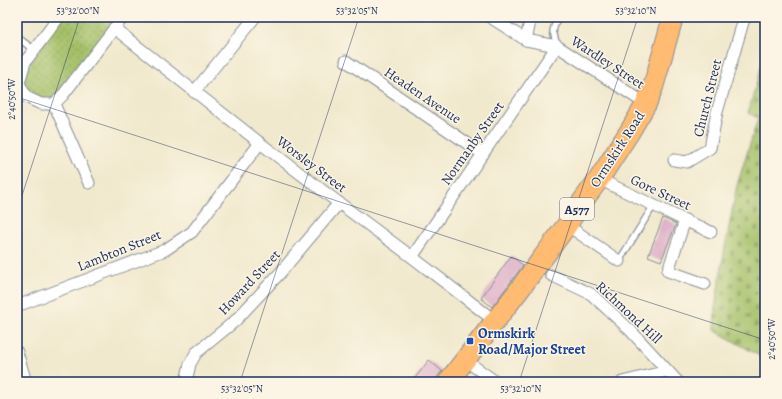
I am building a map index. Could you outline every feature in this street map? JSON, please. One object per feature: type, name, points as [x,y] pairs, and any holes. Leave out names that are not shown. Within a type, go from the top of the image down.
[{"type":"highway","name":"Ormskirk Road","points":[[448,382],[567,225],[630,132],[646,104],[653,87],[673,17]]},
{"type":"street","points":[[59,17],[25,62],[19,83],[26,97],[41,104],[54,104],[63,95],[122,17]]},
{"type":"street","points":[[194,92],[255,17]]},
{"type":"street","name":"Wardley Street","points":[[490,17],[526,40],[557,46],[646,104]]},
{"type":"street","points":[[526,40],[531,17]]},
{"type":"street","name":"Church Street","points":[[674,160],[687,162],[710,148],[717,112],[743,22],[746,17]]},
{"type":"street","name":"Worsley Street","points":[[114,28],[260,143],[495,321]]},
{"type":"street","name":"Normanby Street","points":[[412,257],[557,46]]},
{"type":"street","name":"Headen Avenue","points":[[346,61],[483,154]]},
{"type":"street","points":[[54,104],[89,183]]},
{"type":"street","name":"Lambton Street","points":[[17,306],[165,250],[192,232],[260,143]]},
{"type":"street","name":"Gore Street","points":[[599,179],[711,232]]},
{"type":"street","name":"Howard Street","points":[[186,382],[190,364],[196,353],[235,321],[280,273],[339,203]]},
{"type":"street","points":[[685,220],[668,271],[705,284]]},
{"type":"street","points":[[567,225],[619,261]]},
{"type":"street","name":"Richmond Hill","points":[[551,275],[591,294],[630,330],[678,382]]},
{"type":"street","points":[[17,352],[26,382]]},
{"type":"street","points":[[465,360],[496,382]]},
{"type":"street","points":[[622,382],[667,371]]},
{"type":"lane","points":[[557,17],[553,31],[557,46]]},
{"type":"lane","points":[[17,37],[34,50]]},
{"type":"lane","points":[[619,261],[654,205]]},
{"type":"green space","points":[[59,17],[123,17],[63,95],[41,104],[19,83]]},
{"type":"green space","points":[[765,53],[765,359],[714,330],[715,307],[737,185],[758,118],[748,113]]},
{"type":"building","points":[[663,218],[676,224],[661,261],[648,256]]},
{"type":"building","points":[[511,256],[523,265],[492,307],[481,298]]},
{"type":"building","points":[[429,360],[442,371],[433,382],[412,382]]},
{"type":"place","name":"Ormskirk Road/Major Street","points":[[470,341]]}]
